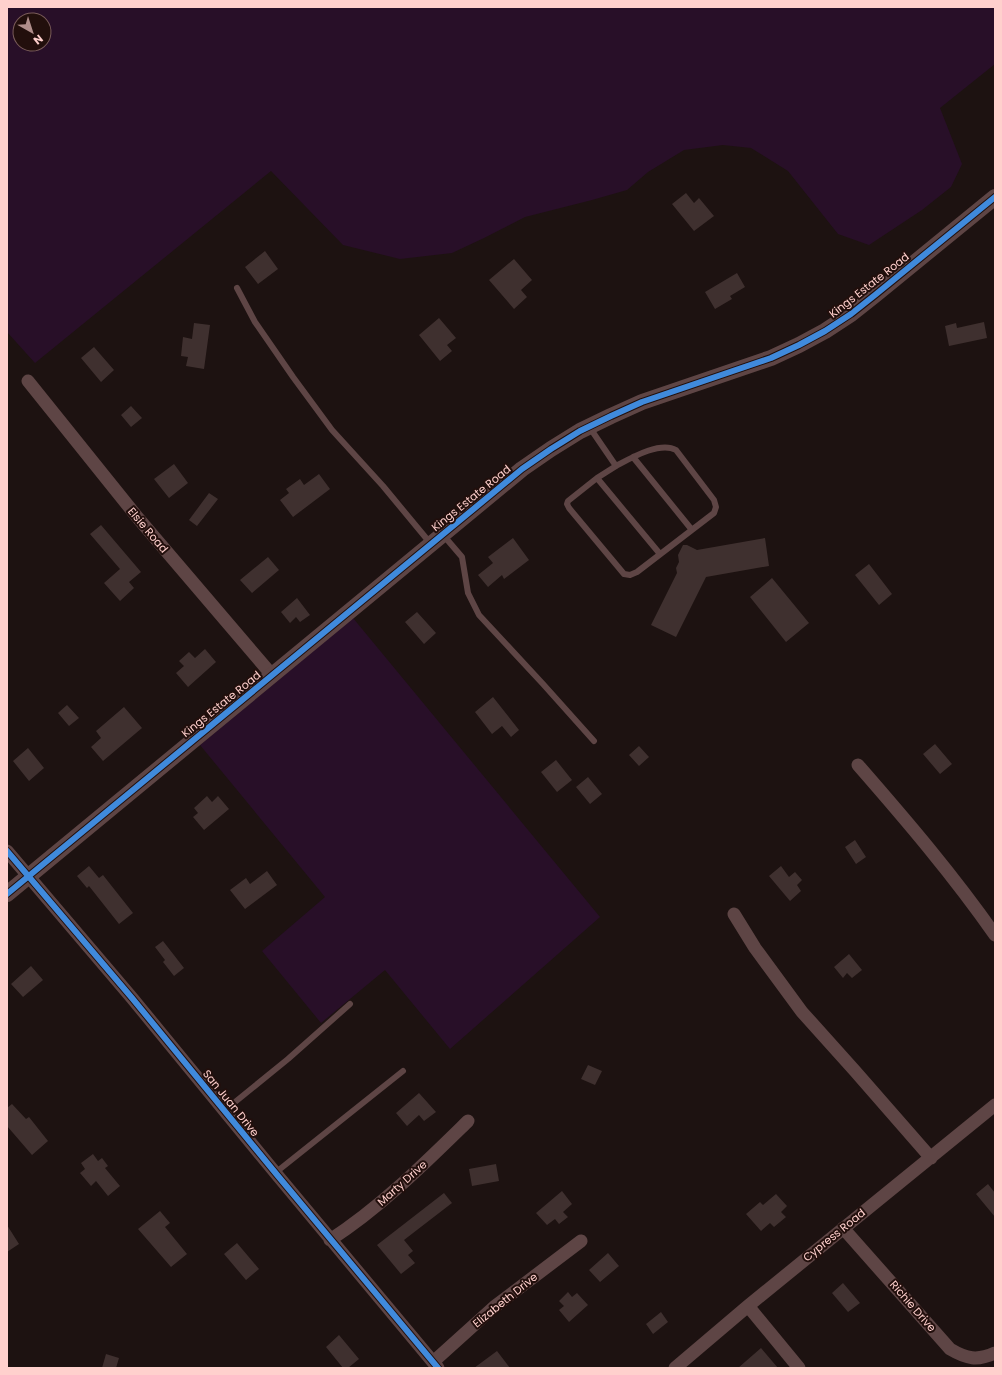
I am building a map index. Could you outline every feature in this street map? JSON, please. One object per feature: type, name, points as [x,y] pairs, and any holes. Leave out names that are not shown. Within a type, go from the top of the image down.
[{"type":"street","name":"Kings Estate Road","points":[[7,894],[522,469],[550,449],[610,416],[642,402],[771,358],[825,331],[869,300],[995,197]]},
{"type":"street","name":"Elsie Road","points":[[28,381],[138,518],[272,675]]},
{"type":"street","points":[[858,765],[902,814],[943,865],[995,935]]},
{"type":"street","name":"San Juan Drive","points":[[7,851],[132,998],[330,1240],[435,1365]]},
{"type":"street","points":[[734,914],[755,948],[802,1012],[930,1158]]},
{"type":"street","name":"Cypress Road","points":[[675,1368],[748,1306],[995,1105]]},
{"type":"street","name":"Marty Drive","points":[[330,1240],[352,1226],[377,1206],[426,1162],[468,1121]]},
{"type":"street","name":"Richie Drive","points":[[843,1228],[950,1349],[960,1355],[981,1359],[995,1353]]},
{"type":"street","name":"Elizabeth Drive","points":[[435,1365],[494,1307],[581,1241]]},
{"type":"street","points":[[748,1306],[800,1368]]},
{"type":"lane","points":[[237,288],[255,322],[292,377],[328,424],[383,486],[437,539],[462,557],[468,593],[479,615],[594,741]]},
{"type":"lane","points":[[589,427],[616,466]]},
{"type":"lane","points":[[664,447],[672,447],[676,450],[714,500],[716,507],[714,513],[637,572],[630,575],[624,574],[567,504],[568,501],[597,478],[616,466],[633,458],[664,447]]},
{"type":"lane","points":[[633,458],[692,530]]},
{"type":"lane","points":[[597,478],[660,554]]},
{"type":"lane","points":[[224,1111],[288,1059],[350,1004]]},
{"type":"lane","points":[[275,1173],[403,1071]]},
{"type":"shaded area","points":[[7,7],[995,7],[995,64],[940,108],[962,164],[951,187],[922,210],[869,245],[838,234],[788,171],[751,148],[723,145],[684,150],[648,172],[627,190],[525,217],[452,253],[400,259],[343,245],[271,171],[35,363],[7,332]]},
{"type":"shaded area","points":[[353,618],[600,917],[450,1049],[385,970],[321,1023],[262,951],[325,897],[200,745]]},
{"type":"building","points":[[686,193],[694,203],[699,198],[714,216],[694,231],[672,204]]},
{"type":"building","points":[[265,251],[278,269],[258,284],[245,267]]},
{"type":"building","points":[[514,259],[532,280],[521,290],[527,297],[514,309],[489,280]]},
{"type":"building","points":[[737,273],[745,287],[730,296],[732,299],[715,309],[705,292]]},
{"type":"building","points":[[439,318],[456,338],[447,345],[452,351],[440,361],[419,335]]},
{"type":"building","points":[[984,322],[987,338],[949,346],[945,326],[956,323],[957,328]]},
{"type":"building","points":[[194,323],[210,325],[204,369],[186,366],[188,357],[181,356],[183,337],[192,339]]},
{"type":"building","points":[[94,347],[114,370],[101,382],[81,358]]},
{"type":"building","points":[[131,406],[142,418],[131,427],[121,415]]},
{"type":"building","points":[[174,464],[188,483],[169,498],[154,479]]},
{"type":"building","points":[[319,474],[330,489],[293,517],[280,500],[289,493],[286,489],[300,479],[304,485]]},
{"type":"building","points":[[209,493],[218,499],[197,526],[189,520]]},
{"type":"building","points":[[101,525],[141,572],[129,582],[134,588],[120,601],[104,583],[120,569],[90,534]]},
{"type":"building","points":[[513,538],[529,560],[504,579],[502,575],[488,587],[478,575],[493,563],[488,557]]},
{"type":"building","points":[[765,538],[769,566],[706,577],[676,637],[651,625],[677,573],[676,568],[679,562],[678,555],[683,545],[687,545],[697,550]]},
{"type":"building","points":[[268,557],[279,570],[252,593],[240,580]]},
{"type":"building","points":[[869,564],[892,594],[879,605],[855,575]]},
{"type":"building","points":[[772,578],[809,623],[786,642],[750,597]]},
{"type":"building","points":[[297,598],[310,615],[300,622],[296,617],[290,623],[281,612]]},
{"type":"building","points":[[417,612],[436,633],[424,644],[405,622]]},
{"type":"building","points":[[205,649],[216,662],[188,687],[176,673],[184,666],[179,661],[189,652],[195,658]]},
{"type":"building","points":[[493,697],[519,730],[511,737],[502,726],[492,734],[475,712]]},
{"type":"building","points":[[67,705],[79,718],[69,726],[58,713]]},
{"type":"building","points":[[124,707],[142,728],[103,761],[91,747],[101,738],[96,731]]},
{"type":"building","points":[[935,744],[952,764],[940,774],[923,754]]},
{"type":"building","points":[[639,746],[649,757],[639,766],[629,755]]},
{"type":"building","points":[[28,748],[44,768],[29,781],[13,761]]},
{"type":"building","points":[[556,760],[572,780],[557,792],[541,772]]},
{"type":"building","points":[[588,777],[602,794],[590,804],[576,787]]},
{"type":"building","points":[[207,796],[212,802],[218,796],[229,809],[204,830],[193,817],[198,813],[194,808]]},
{"type":"building","points":[[855,840],[866,857],[856,864],[845,847]]},
{"type":"building","points":[[89,866],[99,878],[103,875],[133,913],[119,924],[89,886],[87,888],[77,876]]},
{"type":"building","points":[[781,866],[789,877],[795,872],[802,880],[797,885],[801,891],[790,901],[769,876]]},
{"type":"building","points":[[267,871],[277,885],[245,909],[230,890],[246,878],[250,884]]},
{"type":"building","points":[[163,941],[184,968],[174,976],[163,962],[165,960],[155,947]]},
{"type":"building","points":[[849,954],[862,970],[852,978],[847,973],[843,978],[834,967]]},
{"type":"building","points":[[31,966],[43,980],[23,997],[11,984]]},
{"type":"building","points":[[588,1065],[602,1071],[595,1085],[581,1079]]},
{"type":"building","points":[[419,1093],[436,1112],[424,1121],[419,1115],[407,1126],[396,1113]]},
{"type":"building","points":[[12,1104],[26,1119],[29,1117],[48,1141],[32,1155],[7,1126],[7,1108]]},
{"type":"building","points":[[93,1154],[98,1161],[102,1158],[108,1166],[105,1168],[120,1186],[108,1196],[96,1181],[91,1186],[80,1173],[85,1169],[81,1163]]},
{"type":"building","points":[[496,1164],[499,1181],[472,1186],[469,1169]]},
{"type":"building","points":[[988,1184],[995,1193],[995,1217],[976,1194]]},
{"type":"building","points":[[562,1191],[572,1204],[563,1212],[568,1217],[559,1224],[555,1219],[547,1225],[536,1213]]},
{"type":"building","points":[[444,1193],[452,1203],[404,1240],[413,1251],[408,1255],[415,1263],[401,1274],[377,1245]]},
{"type":"building","points":[[776,1194],[787,1206],[781,1212],[786,1217],[774,1227],[770,1223],[761,1231],[746,1214],[760,1202],[763,1205]]},
{"type":"building","points":[[160,1211],[170,1223],[165,1227],[187,1254],[171,1267],[138,1229]]},
{"type":"building","points":[[7,1225],[19,1244],[7,1252]]},
{"type":"building","points":[[237,1243],[259,1269],[246,1280],[224,1254]]},
{"type":"building","points":[[608,1253],[619,1266],[600,1282],[589,1270]]},
{"type":"building","points":[[843,1283],[860,1303],[848,1312],[832,1293]]},
{"type":"building","points":[[568,1292],[572,1297],[577,1293],[588,1305],[569,1322],[559,1310],[564,1306],[559,1301]]},
{"type":"building","points":[[661,1312],[668,1322],[653,1334],[646,1324]]},
{"type":"building","points":[[339,1335],[359,1359],[348,1368],[343,1368],[326,1347]]},
{"type":"building","points":[[761,1348],[778,1368],[738,1368]]},
{"type":"building","points":[[497,1351],[510,1368],[474,1368]]},
{"type":"building","points":[[106,1354],[119,1358],[116,1368],[102,1368]]},
{"type":"cycle path","points":[[7,894],[522,469],[580,431],[611,416],[642,402],[771,358],[825,331],[851,314],[995,197]]},
{"type":"cycle path","points":[[7,851],[132,998],[438,1368]]}]
